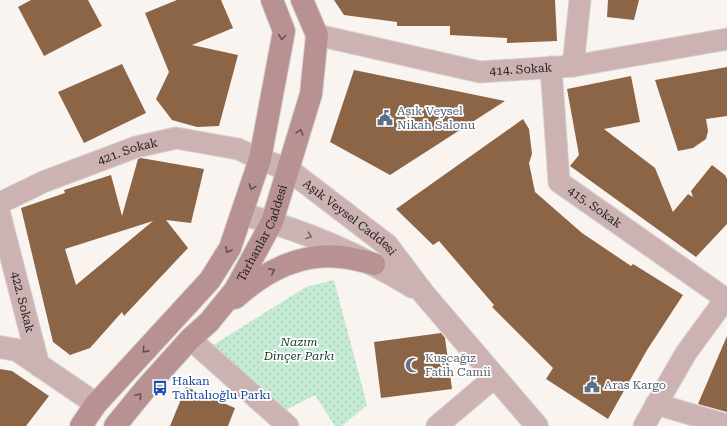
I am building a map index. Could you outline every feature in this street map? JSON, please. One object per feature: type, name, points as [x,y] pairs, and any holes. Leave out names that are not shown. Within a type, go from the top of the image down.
[{"type":"main road","name":"Tarhanlar Caddesi","points":[[81,426],[96,404],[210,280],[230,248],[260,159],[284,31],[272,0]]},
{"type":"main road","name":"Tarhanlar Caddesi","points":[[114,426],[190,339],[209,322],[235,290],[272,222],[311,94],[317,35],[302,0]]},
{"type":"main road","points":[[209,322],[252,283],[274,270],[292,262],[339,257],[374,264]]},
{"type":"street","points":[[572,66],[580,0]]},
{"type":"street","name":"414. Sokak","points":[[317,35],[480,72],[572,66],[727,39]]},
{"type":"street","name":"415. Sokak","points":[[550,67],[559,182],[726,298]]},
{"type":"street","name":"421. Sokak","points":[[0,203],[43,182],[136,147],[176,138],[238,149],[260,159]]},
{"type":"street","name":"Aşık Veysel Caddesi","points":[[260,159],[289,170],[387,245],[424,294],[533,424]]},
{"type":"street","name":"Aşık Veysel Caddesi","points":[[242,214],[272,222],[324,241],[374,264],[424,294]]},
{"type":"street","name":"422. Sokak","points":[[0,215],[39,366]]},
{"type":"street","points":[[644,426],[686,354],[726,298]]},
{"type":"street","points":[[190,339],[288,426]]},
{"type":"street","points":[[0,347],[17,350],[96,404]]},
{"type":"street","points":[[437,426],[495,378]]},
{"type":"street","points":[[656,404],[727,424]]},
{"type":"green space","name":"Nazım Dinçer Parkı","points":[[334,280],[367,405],[342,426],[335,426],[315,395],[280,413],[210,347],[306,287]]},
{"type":"building","points":[[31,0],[88,0],[102,26],[44,56],[18,7]]},
{"type":"building","points":[[177,0],[221,0],[233,28],[192,45],[238,55],[219,126],[197,127],[172,120],[156,99],[169,72],[145,13]]},
{"type":"building","points":[[334,0],[555,0],[557,41],[507,43],[507,38],[450,35],[450,26],[397,26],[397,22],[344,15]]},
{"type":"building","points":[[608,0],[639,0],[634,20],[607,17]]},
{"type":"building","points":[[122,64],[146,113],[84,143],[58,92]]},
{"type":"building","points":[[727,67],[727,116],[706,119],[708,131],[706,139],[693,148],[678,151],[655,80]]},
{"type":"building","points":[[354,70],[505,101],[390,175],[330,142]]},
{"type":"building","points":[[631,76],[640,122],[604,129],[655,168],[673,212],[688,194],[693,197],[691,191],[712,165],[725,175],[727,179],[727,224],[696,257],[570,166],[579,155],[567,89]]},
{"type":"building","points":[[523,119],[529,129],[532,154],[529,163],[535,192],[582,233],[631,266],[633,264],[683,295],[647,350],[608,419],[546,379],[553,368],[492,307],[494,305],[439,241],[433,245],[396,209]]},
{"type":"building","points":[[141,158],[204,169],[191,223],[166,220],[188,248],[124,316],[122,312],[90,348],[70,355],[53,342],[21,208],[65,193],[64,190],[111,175],[122,216],[138,159]],"holes":[[[153,221],[76,285],[65,249]]]},
{"type":"building","name":"Kuşcağız Fatih Camii","points":[[441,333],[445,338],[452,389],[381,398],[374,342]]},
{"type":"building","points":[[727,336],[727,412],[698,404]]},
{"type":"building","points":[[0,369],[12,371],[49,396],[26,426],[0,426]]},
{"type":"building","points":[[186,387],[235,408],[228,426],[170,426]]},
{"type":"place","name":"Aşık Veysel Nikah Salonu","points":[[385,118]]},
{"type":"place","name":"Kuşcağız Fatih Camii","points":[[413,365]]},
{"type":"place","name":"Aras Kargo","points":[[592,385]]},
{"type":"place","name":"Hakan Tahtalıoğlu Parkı","points":[[160,388]]}]
